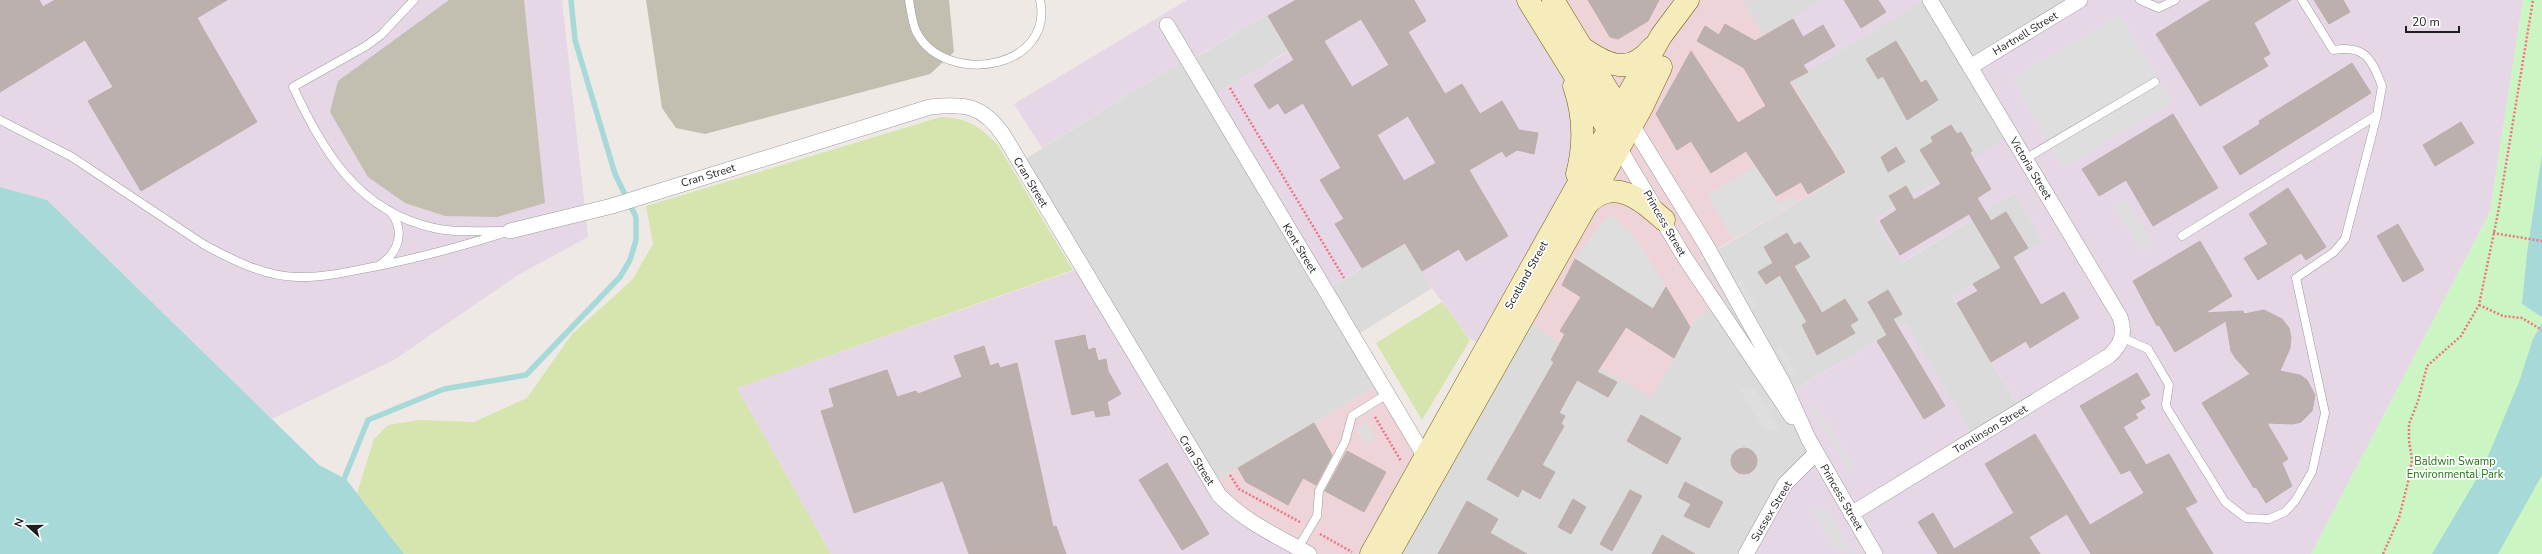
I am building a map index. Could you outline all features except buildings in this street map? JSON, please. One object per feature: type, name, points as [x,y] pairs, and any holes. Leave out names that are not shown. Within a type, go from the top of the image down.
[{"type":"main road","name":"Princess Street","points":[[1528,0],[1626,117]]},
{"type":"main road","name":"Princess Street","points":[[1553,0],[1573,54],[1614,139]]},
{"type":"main road","name":"Scotland Street","points":[[1626,117],[1661,36],[1689,0]]},
{"type":"main road","name":"Scotland Street","points":[[1389,554],[1432,461],[1575,205],[1673,40],[1689,0]]},
{"type":"main road","points":[[1661,36],[1646,56],[1638,61],[1622,66],[1573,54],[1583,133],[1575,205],[1600,194],[1615,192],[1637,198],[1664,220]]},
{"type":"main road","name":"Scotland Street","points":[[1363,553],[1432,461]]},
{"type":"street","name":"Victoria Street","points":[[1930,0],[2120,317],[2124,331],[2123,338]]},
{"type":"street","name":"Hartnell Street","points":[[1970,67],[2080,0]]},
{"type":"street","name":"Kent Street","points":[[1167,25],[1388,394],[1432,461]]},
{"type":"street","name":"Cran Street","points":[[510,231],[612,206],[930,107],[959,105],[983,112],[994,121],[1004,136],[1219,495],[1234,510],[1252,523],[1304,551]]},
{"type":"street","name":"Princess Street","points":[[1626,117],[1706,245],[1784,386],[1813,447],[1875,554]]},
{"type":"street","name":"Princess Street","points":[[1614,139],[1664,220],[1685,258],[1770,387],[1813,447]]},
{"type":"street","name":"Tomlinson Street","points":[[1851,514],[2109,356],[2123,338]]},
{"type":"street","name":"Sussex Street","points":[[1746,554],[1785,484],[1813,447]]},
{"type":"lane","points":[[414,0],[381,35],[366,46],[293,87],[318,138],[342,173],[360,191],[390,211],[434,228],[453,231],[510,231]]},
{"type":"lane","points":[[909,0],[916,31],[922,40],[946,59],[976,65],[996,63],[1013,57],[1026,48],[1036,35],[1041,19],[1040,0]]},
{"type":"lane","points":[[2140,0],[2159,8],[2175,0]]},
{"type":"lane","points":[[2123,338],[2148,349],[2169,385],[2166,404],[2167,408],[2228,505],[2238,514],[2255,520],[2269,519],[2285,512],[2302,493],[2312,472],[2325,413],[2296,278],[2334,252],[2344,239],[2377,115],[2382,86],[2365,55],[2361,51],[2349,48],[2333,50],[2302,0]]},
{"type":"lane","points":[[2025,159],[2155,82]]},
{"type":"lane","points":[[2182,236],[2377,115]]},
{"type":"lane","points":[[0,120],[72,156],[203,244],[247,265],[271,273],[297,277],[343,274],[408,261],[510,231]]},
{"type":"lane","points":[[379,266],[388,260],[398,240],[400,229],[398,221],[390,211]]},
{"type":"lane","points":[[1304,551],[1310,528],[1316,516],[1319,491],[1345,442],[1350,419],[1368,405],[1388,394]]},
{"type":"path","points":[[2383,554],[2399,518],[2408,482],[2412,460],[2409,441],[2409,424],[2418,400],[2427,366],[2461,336],[2479,305],[2498,213],[2534,0]]},
{"type":"path","points":[[1230,88],[1344,278]]},
{"type":"path","points":[[2493,233],[2542,240]]},
{"type":"path","points":[[2479,305],[2503,316],[2522,318],[2542,330]]},
{"type":"path","points":[[1368,405],[1404,465]]},
{"type":"path","points":[[1230,475],[1239,489],[1310,528],[1363,553]]},
{"type":"shaded area","points":[[0,0],[562,0],[588,237],[518,275],[394,360],[272,419],[47,200],[0,187]]},
{"type":"shaded area","points":[[449,0],[524,0],[545,203],[497,217],[445,216],[405,203],[368,177],[330,112],[338,81]]},
{"type":"shaded area","points":[[646,0],[949,0],[954,52],[930,74],[705,134],[676,128],[662,108]]},
{"type":"shaded area","points":[[1187,0],[1542,0],[1620,128],[1493,352],[1469,338],[1432,288],[1405,243],[1326,289],[1211,97],[1289,51],[1267,15],[1189,61],[1187,58],[1042,148],[1014,104]]},
{"type":"shaded area","points":[[1542,0],[1742,0],[1847,173],[1700,259],[1725,300],[1697,317],[1651,398],[1514,314],[1620,128]]},
{"type":"shaded area","points":[[1742,0],[1822,0],[1823,1],[1763,36]]},
{"type":"shaded area","points":[[1822,0],[1924,0],[1791,81],[1763,36]]},
{"type":"shaded area","points":[[1924,0],[2082,0],[2012,135],[1902,263],[2015,193],[2043,242],[1953,297],[2021,412],[1975,439],[1906,324],[1784,395],[1817,452],[1744,554],[1380,554],[1514,314],[1651,397],[1697,317],[1725,300],[1700,260],[1847,173],[1791,81]]},
{"type":"shaded area","points":[[2082,0],[2523,0],[2490,212],[2311,554],[1744,554],[1817,452],[1783,396],[1906,324],[1975,439],[2021,412],[1953,296],[2043,242],[2015,193],[1901,263],[1874,219],[2012,135],[1972,67]]},
{"type":"shaded area","points":[[1267,15],[1289,50],[1212,97],[1327,289],[1405,243],[1432,288],[1354,337],[1382,383],[1212,483],[1022,161],[1187,58],[1190,61]]},
{"type":"shaded area","points":[[2120,15],[2172,102],[2063,168],[2012,79]]},
{"type":"shaded area","points":[[1756,166],[1779,204],[1792,196],[1795,202],[1733,239],[1707,195]]},
{"type":"shaded area","points":[[2126,200],[2153,245],[2142,252],[2114,207]]},
{"type":"shaded area","points":[[1611,214],[1637,240],[1666,287],[1653,309],[1575,259],[1601,224]]},
{"type":"shaded area","points":[[1084,267],[1221,494],[1311,554],[831,554],[737,388]]},
{"type":"shaded area","points":[[1741,279],[1757,307],[1752,310],[1736,282]]},
{"type":"shaded area","points":[[1781,347],[1797,375],[1793,378],[1777,350]]},
{"type":"shaded area","points":[[1382,383],[1425,455],[1380,554],[1311,554],[1253,522],[1212,483]]},
{"type":"shaded area","points":[[1738,387],[1754,388],[1780,430],[1764,429]]},
{"type":"shaded area","points":[[1816,405],[1855,469],[1850,472],[1811,408]]},
{"type":"shaded area","points":[[1366,421],[1376,438],[1366,444],[1356,428]]},
{"type":"shaded area","points":[[1810,508],[1826,510],[1852,551],[1836,550]]},
{"type":"green space","name":"Baldwin Swamp Environmental Park","points":[[2523,0],[2542,0],[2542,554],[2311,554],[2490,212]]},
{"type":"green space","points":[[941,117],[958,119],[972,124],[985,132],[997,144],[1073,270],[737,388],[831,554],[404,554],[357,493],[374,439],[388,425],[419,420],[474,422],[527,398],[572,334],[632,280],[653,244],[646,206]]},
{"type":"green space","points":[[1442,302],[1470,340],[1422,420],[1376,343]]},
{"type":"water","points":[[2542,154],[2542,317],[2522,304],[2527,253]]},
{"type":"water","points":[[0,187],[47,200],[319,465],[346,479],[404,554],[0,554]]},
{"type":"water","points":[[2542,323],[2542,475],[2498,554],[2432,554],[2483,468],[2519,382],[2533,339]]},
{"type":"waterway","points":[[342,484],[368,420],[444,389],[526,375],[620,277],[630,260],[636,240],[636,217],[615,174],[575,40],[571,0]]}]
